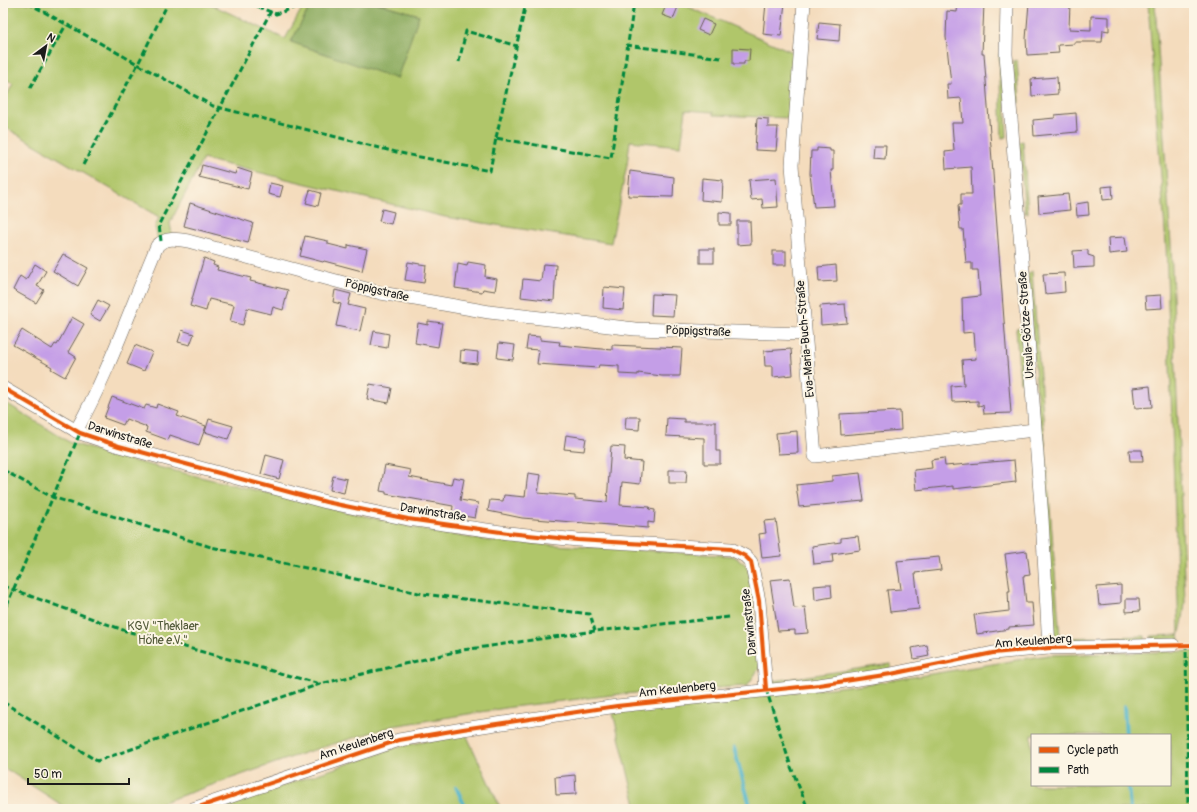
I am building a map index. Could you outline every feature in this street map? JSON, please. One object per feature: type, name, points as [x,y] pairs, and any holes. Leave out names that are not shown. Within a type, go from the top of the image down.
[{"type":"street","name":"Eva-Maria-Buch-Straße","points":[[804,3],[792,165],[804,334],[815,456],[1034,430]]},
{"type":"street","name":"Ursula-Götze-Straße","points":[[1007,3],[1006,54],[1042,518],[1049,648]]},
{"type":"street","name":"Pöppigstraße","points":[[76,430],[86,413],[157,246],[161,241],[170,239],[188,241],[381,293],[489,312],[635,329],[804,334]]},
{"type":"street","name":"Darwinstraße","points":[[3,388],[76,430],[119,446],[326,502],[408,519],[508,533],[578,540],[731,549],[738,552],[751,562],[758,594],[766,689]]},
{"type":"street","name":"Am Keulenberg","points":[[193,809],[399,740],[617,706],[820,684],[891,674],[993,653],[1049,648],[1173,646]]},
{"type":"green space","points":[[3,3],[208,3],[285,39],[305,3],[312,3],[291,42],[419,15],[378,3],[607,3],[638,11],[640,3],[679,3],[795,53],[789,118],[713,115],[713,112],[686,110],[681,146],[630,141],[627,165],[611,243],[445,217],[203,159],[170,223],[172,234],[158,240],[155,227],[159,217],[3,126],[3,102],[13,84],[3,77]]},
{"type":"green space","points":[[312,3],[378,3],[419,15],[397,79],[291,42]]},
{"type":"green space","points":[[1148,3],[1155,3],[1171,244],[1185,603],[1178,642],[1152,642],[1151,636],[1179,635],[1166,244]]},
{"type":"green space","points":[[999,53],[1003,53],[1007,137],[1002,138]]},
{"type":"green space","points":[[1017,60],[1020,103],[1015,103],[1013,61]]},
{"type":"green space","points":[[1023,141],[1028,213],[1025,213],[1019,142]]},
{"type":"green space","points":[[1032,271],[1060,638],[1145,636],[1145,642],[1058,642],[1055,639],[1028,273]]},
{"type":"green space","points":[[1021,328],[1025,382],[1020,382],[1016,329]]},
{"type":"green space","name":"KGV \"Theklaer Höhe e.V.\"","points":[[3,401],[69,442],[116,457],[428,531],[490,541],[733,556],[743,562],[750,571],[760,667],[747,686],[621,694],[512,707],[393,726],[307,752],[143,809],[68,809],[3,767]]},
{"type":"green space","points":[[1194,651],[1194,809],[637,809],[613,713],[882,682],[1048,655]]},
{"type":"green space","points":[[891,664],[890,669],[820,680],[774,684],[773,681]]},
{"type":"green space","points":[[466,734],[501,809],[221,809],[279,787],[401,746]]},
{"type":"building","points":[[667,3],[678,7],[673,19],[662,15]]},
{"type":"building","points":[[766,3],[785,3],[781,36],[763,34]]},
{"type":"building","points":[[958,3],[984,3],[982,54],[984,54],[1011,413],[984,414],[983,405],[978,406],[978,401],[952,402],[951,386],[964,385],[962,360],[976,359],[974,332],[963,333],[962,298],[980,296],[978,270],[972,270],[972,263],[966,263],[963,229],[960,229],[958,205],[961,205],[961,194],[972,194],[971,167],[946,169],[945,152],[954,151],[952,123],[963,123],[961,98],[948,99],[947,84],[951,84],[946,37],[947,11],[957,12]]},
{"type":"building","points":[[1029,3],[1055,5],[1055,3],[1070,3],[1069,29],[1091,30],[1091,16],[1109,17],[1109,31],[1103,30],[1102,42],[1075,42],[1075,44],[1058,45],[1059,53],[1027,55],[1026,39]]},
{"type":"building","points":[[703,19],[714,24],[709,35],[698,30]]},
{"type":"building","points":[[819,22],[840,24],[839,41],[817,39]]},
{"type":"building","points":[[733,48],[750,49],[749,61],[744,61],[744,64],[733,64]]},
{"type":"building","points":[[1057,77],[1058,94],[1032,96],[1031,79]]},
{"type":"building","points":[[1076,113],[1077,132],[1034,136],[1033,120],[1055,118],[1055,115]]},
{"type":"building","points":[[757,118],[768,119],[768,127],[778,127],[776,151],[755,150]]},
{"type":"building","points":[[874,145],[886,145],[885,159],[873,158]]},
{"type":"building","points":[[817,148],[830,149],[830,151],[833,151],[833,170],[831,170],[834,206],[814,207],[810,174],[811,151],[817,151]]},
{"type":"building","points":[[202,165],[235,174],[237,168],[252,173],[248,189],[199,177]]},
{"type":"building","points":[[630,171],[674,177],[673,197],[628,196]]},
{"type":"building","points":[[702,178],[723,180],[722,202],[701,200]]},
{"type":"building","points":[[776,178],[778,207],[763,208],[762,199],[751,200],[749,180]]},
{"type":"building","points":[[270,183],[283,186],[280,197],[268,194]]},
{"type":"building","points":[[1112,186],[1113,199],[1103,200],[1102,187]]},
{"type":"building","points":[[310,190],[321,193],[318,206],[306,203]]},
{"type":"building","points":[[1068,194],[1070,210],[1039,213],[1038,197]]},
{"type":"building","points":[[1088,202],[1089,215],[1077,216],[1076,204]]},
{"type":"building","points":[[190,203],[253,223],[248,243],[184,226]]},
{"type":"building","points":[[382,209],[394,212],[391,224],[379,221]]},
{"type":"building","points":[[719,212],[731,213],[731,225],[719,225]]},
{"type":"building","points":[[737,221],[750,221],[751,244],[737,245]]},
{"type":"building","points":[[305,236],[328,241],[328,244],[348,249],[348,245],[367,249],[362,271],[300,256]]},
{"type":"building","points":[[1125,237],[1127,252],[1109,254],[1108,238]]},
{"type":"building","points":[[700,249],[714,249],[714,263],[700,263]]},
{"type":"building","points":[[1088,250],[1088,255],[1094,257],[1094,267],[1074,268],[1073,251]]},
{"type":"building","points":[[773,251],[786,251],[786,265],[773,265]]},
{"type":"building","points":[[63,254],[88,268],[78,286],[53,271]]},
{"type":"building","points":[[204,258],[214,262],[213,265],[218,267],[217,270],[251,278],[250,281],[288,290],[283,310],[273,307],[271,314],[247,308],[243,325],[230,322],[234,305],[209,299],[206,311],[190,306]]},
{"type":"building","points":[[408,262],[426,265],[424,283],[405,280]]},
{"type":"building","points":[[468,262],[486,265],[485,277],[497,279],[495,291],[483,289],[482,292],[455,288],[458,264],[467,266]]},
{"type":"building","points":[[35,264],[46,271],[37,286],[44,290],[36,303],[13,290],[20,276],[26,280]]},
{"type":"building","points":[[543,264],[556,265],[554,301],[521,297],[523,279],[541,281]]},
{"type":"building","points":[[836,265],[837,281],[819,282],[818,267]]},
{"type":"building","points":[[1064,273],[1065,292],[1045,294],[1043,274]]},
{"type":"building","points":[[604,287],[625,289],[623,310],[603,308]]},
{"type":"building","points":[[335,290],[351,294],[348,305],[365,309],[360,331],[336,326],[341,304],[333,302]]},
{"type":"building","points":[[652,294],[675,295],[673,316],[651,315]]},
{"type":"building","points":[[1161,295],[1162,308],[1146,309],[1145,296]]},
{"type":"building","points":[[98,300],[109,306],[100,321],[90,315]]},
{"type":"building","points":[[845,304],[847,323],[821,325],[820,306]]},
{"type":"building","points":[[72,317],[84,324],[68,352],[76,357],[65,377],[51,369],[52,367],[13,345],[22,330],[52,349],[55,344],[57,345]]},
{"type":"building","points":[[428,321],[442,323],[438,347],[415,343],[418,323],[428,325]]},
{"type":"building","points":[[182,330],[194,334],[190,345],[178,342]]},
{"type":"building","points":[[374,331],[389,334],[387,348],[371,345]]},
{"type":"building","points":[[528,336],[540,337],[540,340],[560,342],[559,345],[612,350],[612,345],[682,348],[680,376],[662,376],[638,373],[638,375],[619,374],[619,366],[599,365],[598,368],[537,364],[539,350],[526,349]]},
{"type":"building","points":[[499,343],[515,345],[513,360],[497,358]]},
{"type":"building","points":[[135,345],[152,352],[144,371],[127,364]]},
{"type":"building","points":[[791,349],[793,375],[773,377],[773,366],[765,366],[764,351]]},
{"type":"building","points":[[461,350],[478,352],[477,364],[460,362]]},
{"type":"building","points":[[370,384],[392,388],[389,403],[367,399]]},
{"type":"building","points":[[1150,386],[1152,407],[1135,408],[1133,388]]},
{"type":"building","points":[[112,397],[144,409],[146,405],[156,408],[157,404],[179,412],[177,416],[206,426],[199,445],[170,435],[168,440],[146,432],[147,427],[126,419],[123,425],[104,418]]},
{"type":"building","points":[[900,411],[901,430],[841,435],[840,414]]},
{"type":"building","points":[[626,417],[640,417],[639,430],[625,429]]},
{"type":"building","points":[[667,418],[684,419],[684,422],[716,422],[716,451],[720,451],[720,464],[704,464],[704,438],[666,436]]},
{"type":"building","points":[[209,419],[233,426],[228,439],[205,432]]},
{"type":"building","points":[[797,431],[798,453],[778,454],[776,433]]},
{"type":"building","points":[[566,435],[586,438],[584,451],[564,449]]},
{"type":"building","points":[[611,446],[625,447],[624,460],[642,462],[640,484],[622,482],[620,505],[650,507],[649,509],[655,510],[654,523],[648,522],[648,528],[522,518],[488,511],[490,500],[503,501],[504,495],[525,497],[528,473],[541,475],[538,493],[575,496],[575,499],[607,502]]},
{"type":"building","points":[[1129,450],[1142,450],[1143,461],[1130,461]]},
{"type":"building","points":[[266,455],[284,460],[279,479],[261,474]]},
{"type":"building","points":[[944,458],[945,466],[1014,460],[1016,482],[953,489],[953,486],[916,490],[914,470],[932,468],[931,460]]},
{"type":"building","points":[[385,465],[411,470],[409,477],[451,485],[453,477],[464,479],[460,500],[478,503],[475,518],[452,514],[453,506],[386,494],[386,492],[380,491]]},
{"type":"building","points":[[669,470],[687,470],[686,483],[669,483]]},
{"type":"building","points":[[860,473],[864,501],[799,507],[796,485],[832,481],[832,476]]},
{"type":"building","points":[[333,476],[347,479],[344,493],[330,490]]},
{"type":"building","points":[[776,520],[781,556],[762,558],[759,534],[766,533],[764,521]]},
{"type":"building","points":[[858,536],[860,550],[832,554],[833,562],[814,564],[812,546],[841,542],[841,538]]},
{"type":"building","points":[[1027,551],[1030,575],[1023,576],[1026,603],[1032,603],[1034,625],[1009,627],[1009,629],[977,634],[974,615],[1009,611],[1008,591],[1010,591],[1005,554]]},
{"type":"building","points":[[939,557],[941,570],[915,573],[919,609],[890,612],[887,590],[901,589],[897,561]]},
{"type":"building","points":[[790,578],[794,608],[805,607],[808,633],[795,634],[795,630],[778,631],[770,580]]},
{"type":"building","points":[[831,585],[832,597],[815,600],[814,586]]},
{"type":"building","points":[[1121,585],[1121,603],[1099,605],[1097,587]]},
{"type":"building","points":[[1126,599],[1139,599],[1140,611],[1126,612]]},
{"type":"building","points":[[927,645],[929,656],[914,659],[912,648]]},
{"type":"building","points":[[575,775],[576,794],[556,795],[555,777]]},
{"type":"waterway","points":[[1124,706],[1126,734]]},
{"type":"waterway","points":[[734,748],[751,809]]},
{"type":"waterway","points":[[1128,786],[1130,809]]},
{"type":"waterway","points":[[456,787],[466,809]]},
{"type":"marked path","points":[[28,3],[213,106],[400,153],[490,171],[496,138],[611,158],[634,3]]},
{"type":"marked path","points":[[83,165],[138,64],[168,3]]},
{"type":"marked path","points":[[249,3],[276,14],[293,8],[296,3]]},
{"type":"marked path","points":[[496,138],[526,3]]},
{"type":"marked path","points":[[161,241],[159,224],[271,11]]},
{"type":"marked path","points":[[30,88],[66,25]]},
{"type":"marked path","points":[[459,62],[466,31],[517,46]]},
{"type":"marked path","points":[[626,45],[721,58]]},
{"type":"marked path","points":[[3,614],[80,433]]},
{"type":"marked path","points":[[3,470],[52,497],[211,547],[423,594],[590,614],[595,631]]},
{"type":"marked path","points":[[3,586],[126,631],[320,684]]},
{"type":"marked path","points":[[3,702],[97,761],[320,684],[463,650],[595,631],[730,617]]},
{"type":"marked path","points":[[1188,645],[1186,645],[1188,809]]},
{"type":"marked path","points":[[766,689],[791,767],[808,809]]},
{"type":"cycle path","points":[[3,388],[80,433],[119,446],[326,502],[408,519],[508,533],[578,540],[731,549],[745,556],[751,562],[759,601],[766,689]]},
{"type":"cycle path","points":[[193,809],[399,740],[463,729],[617,706],[819,685],[891,674],[993,653],[1049,648],[1194,645]]}]
